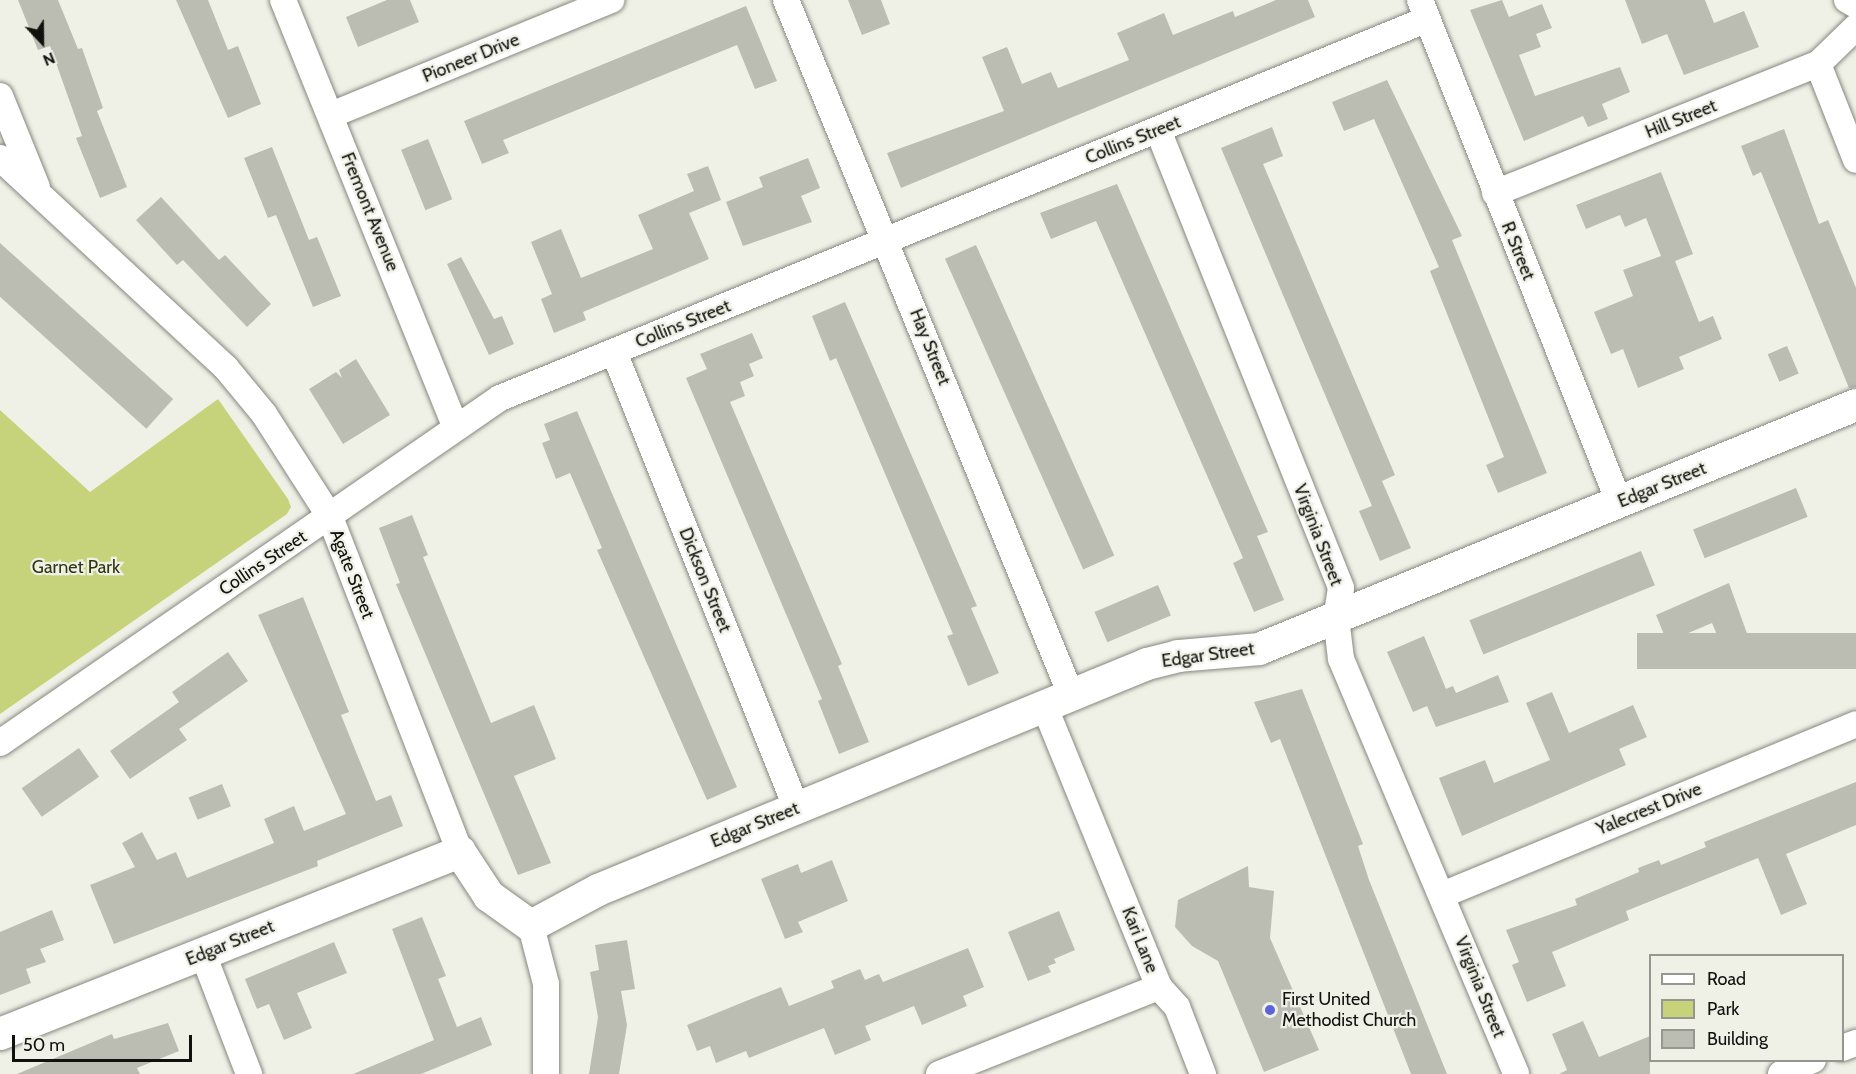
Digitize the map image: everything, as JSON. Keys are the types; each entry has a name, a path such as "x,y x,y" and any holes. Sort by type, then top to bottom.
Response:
{"street":[{"name":"Fremont Avenue","path":"284,0 455,425"},
{"name":"Hay Street","path":"786,0 886,240 1058,701"},
{"path":"1847,0 1856,5"},
{"name":"Pioneer Drive","path":"331,115 601,2"},
{"name":"Collins Street","path":"0,743 330,518 455,425 500,398 1158,130 1424,10"},
{"name":"R Street","path":"1424,10 1619,502"},
{"name":"Hill Street","path":"1495,193 1818,64 1856,27"},
{"path":"1818,64 1856,160"},
{"path":"0,96 40,194"},
{"name":"Virginia Street","path":"1158,130 1341,588 1336,618 1341,659 1516,1074"},
{"name":"Agate Street","path":"0,158 226,368 264,414 330,518 460,852 489,896 531,926"},
{"name":"Dickson Street","path":"614,352 796,809"},
{"name":"Edgar Street","path":"531,926 598,890 1147,664 1178,656 1250,651 1856,405"},
{"name":"Kari Lane","path":"939,1074 1160,987 1058,701"},
{"name":"Yalecrest Drive","path":"1442,895 1856,724"},
{"name":"Edgar Street","path":"0,1034 460,852"},
{"path":"531,926 546,984 546,1074"},
{"path":"203,954 249,1074"},
{"path":"1160,987 1177,1007 1203,1074"},
{"path":"1781,1074 1808,1062"}],"green space":[{"name":"Garnet Park","path":"218,399 288,499 291,507 287,514 0,714 0,410 90,492"}],"building":[{"path":"18,0 58,0 78,49 82,48 103,108 97,111 127,187 100,198 76,138 82,136 50,46 38,50"},
{"path":"176,0 208,0 228,50 238,46 261,104 228,118"},
{"path":"387,0 410,0 419,22 358,47 346,17"},
{"path":"848,0 881,0 890,24 862,35"},
{"path":"1276,0 1308,0 1315,17 901,188 887,153 1004,111 982,57 1007,47 1022,84 1051,72 1058,88 1129,60 1117,33 1164,13 1173,35 1233,11 1235,17"},
{"path":"1502,0 1509,17 1542,4 1552,28 1536,34 1541,47 1519,55 1535,96 1620,67 1630,92 1602,104 1608,119 1588,127 1583,116 1524,141 1470,10"},
{"path":"1625,0 1705,0 1714,23 1744,11 1759,47 1684,75 1667,34 1642,44"},
{"path":"746,6 777,81 755,89 737,45 503,140 509,153 482,164 464,121"},
{"path":"1387,80 1462,236 1452,240 1547,473 1498,493 1486,465 1504,457 1430,271 1439,267 1374,119 1344,131 1332,102"},
{"path":"1272,127 1283,156 1263,164 1395,475 1382,481 1411,548 1380,561 1359,511 1372,506 1221,148"},
{"path":"1784,129 1819,224 1828,220 1856,288 1856,387 1849,388 1761,172 1753,176 1741,146"},
{"path":"428,139 452,199 425,210 401,150"},
{"path":"272,147 309,240 317,237 341,296 313,307 276,215 268,218 244,158"},
{"path":"808,158 820,188 801,196 812,222 743,246 726,202 763,187 759,177"},
{"path":"708,166 721,200 689,213 709,259 583,312 586,320 554,333 541,299 552,294 531,242 561,229 581,278 653,249 638,215 694,191 687,174"},
{"path":"1661,172 1693,254 1675,261 1699,322 1713,316 1722,339 1679,357 1684,369 1638,388 1623,349 1611,354 1594,312 1633,296 1623,270 1661,256 1646,218 1625,227 1620,215 1586,229 1576,205"},
{"path":"1117,184 1268,532 1257,536 1284,600 1254,612 1233,563 1243,558 1096,221 1051,239 1040,213"},
{"path":"161,197 219,260 225,255 271,304 247,327 183,260 177,265 136,220"},
{"path":"0,243 173,399 146,429 0,297"},
{"path":"976,245 1114,556 1083,569 945,259"},
{"path":"461,257 494,319 502,316 514,344 489,355 447,264"},
{"path":"845,302 977,606 971,608 999,673 968,686 947,636 953,634 836,358 830,361 812,316"},
{"path":"752,333 763,358 749,364 754,376 740,382 745,396 730,402 842,664 838,666 869,742 839,754 818,701 822,699 686,378 707,369 700,354"},
{"path":"1787,346 1799,374 1779,382 1768,354"},
{"path":"356,359 390,415 343,444 309,389 336,372 342,378 339,370"},
{"path":"577,411 737,787 707,800 597,550 602,548 570,473 556,479 542,443 550,440 544,424"},
{"path":"1796,488 1808,517 1705,558 1693,530"},
{"path":"412,515 428,555 423,557 491,723 534,705 556,759 514,776 551,863 518,875 396,584 400,583 379,528"},
{"path":"1641,551 1655,585 1483,655 1469,620"},
{"path":"1729,583 1750,642 1724,652 1712,623 1667,642 1656,615"},
{"path":"1158,585 1171,615 1107,642 1094,612"},
{"path":"303,597 349,712 341,715 376,801 391,795 403,826 317,861 318,866 114,944 90,885 135,867 122,843 142,832 157,860 176,852 187,878 274,843 264,819 294,806 304,831 346,814 258,615"},
{"path":"1637,633 1856,633 1856,669 1637,669"},
{"path":"1424,636 1446,689 1453,686 1456,693 1498,675 1509,702 1436,727 1427,706 1413,712 1387,652"},
{"path":"228,652 248,681 179,729 187,740 130,779 110,751 179,702 172,692"},
{"path":"1302,689 1363,844 1358,846 1369,880 1447,1074 1411,1074 1280,739 1271,743 1254,702"},
{"path":"1552,692 1569,733 1633,705 1647,737 1619,749 1626,765 1462,836 1439,778 1485,760 1494,783 1550,760 1526,703"},
{"path":"79,748 99,777 42,817 22,788"},
{"path":"1856,782 1856,825 1786,854 1807,904 1781,915 1758,858 1626,911 1629,920 1552,952 1566,986 1527,1002 1512,965 1519,962 1506,930 1577,905 1575,899 1639,872 1638,868 1659,860 1661,865 1706,847 1704,842"},
{"path":"222,784 231,806 198,820 189,797"},
{"path":"832,860 848,901 798,922 803,932 785,939 761,879 798,864 801,873"},
{"name":"First United Methodist Church","path":"1248,866 1249,887 1274,891 1270,938 1319,1050 1264,1072 1218,961 1192,946 1175,927 1178,900"},
{"path":"52,910 64,940 40,949 46,962 26,969 31,983 0,995 0,932"},
{"path":"1059,911 1075,950 1054,959 1056,963 1048,966 1051,972 1028,981 1008,932"},
{"path":"422,917 446,976 438,979 457,1027 481,1017 492,1045 421,1074 353,1074 434,1040 392,929"},
{"path":"627,940 635,989 621,991 627,1025 619,1074 589,1074 598,1017 590,972 599,970 595,945"},
{"path":"334,942 347,973 297,993 312,1028 284,1040 269,1004 257,1009 245,979"},
{"path":"968,948 984,987 963,996 967,1006 922,1025 914,1006 865,1026 871,1040 835,1055 824,1028 749,1058 746,1051 716,1063 710,1046 697,1051 687,1025 781,987 789,1006 834,988 831,981 860,969 865,980 879,974 883,982"},
{"path":"1583,1021 1599,1057 1649,1036 1650,1074 1559,1074 1567,1070 1552,1034"},
{"path":"168,1023 179,1051 137,1068 140,1074 17,1074 112,1034 114,1039"}],"place":[{"name":"First United Methodist Church","path":"1270,1010"}]}
